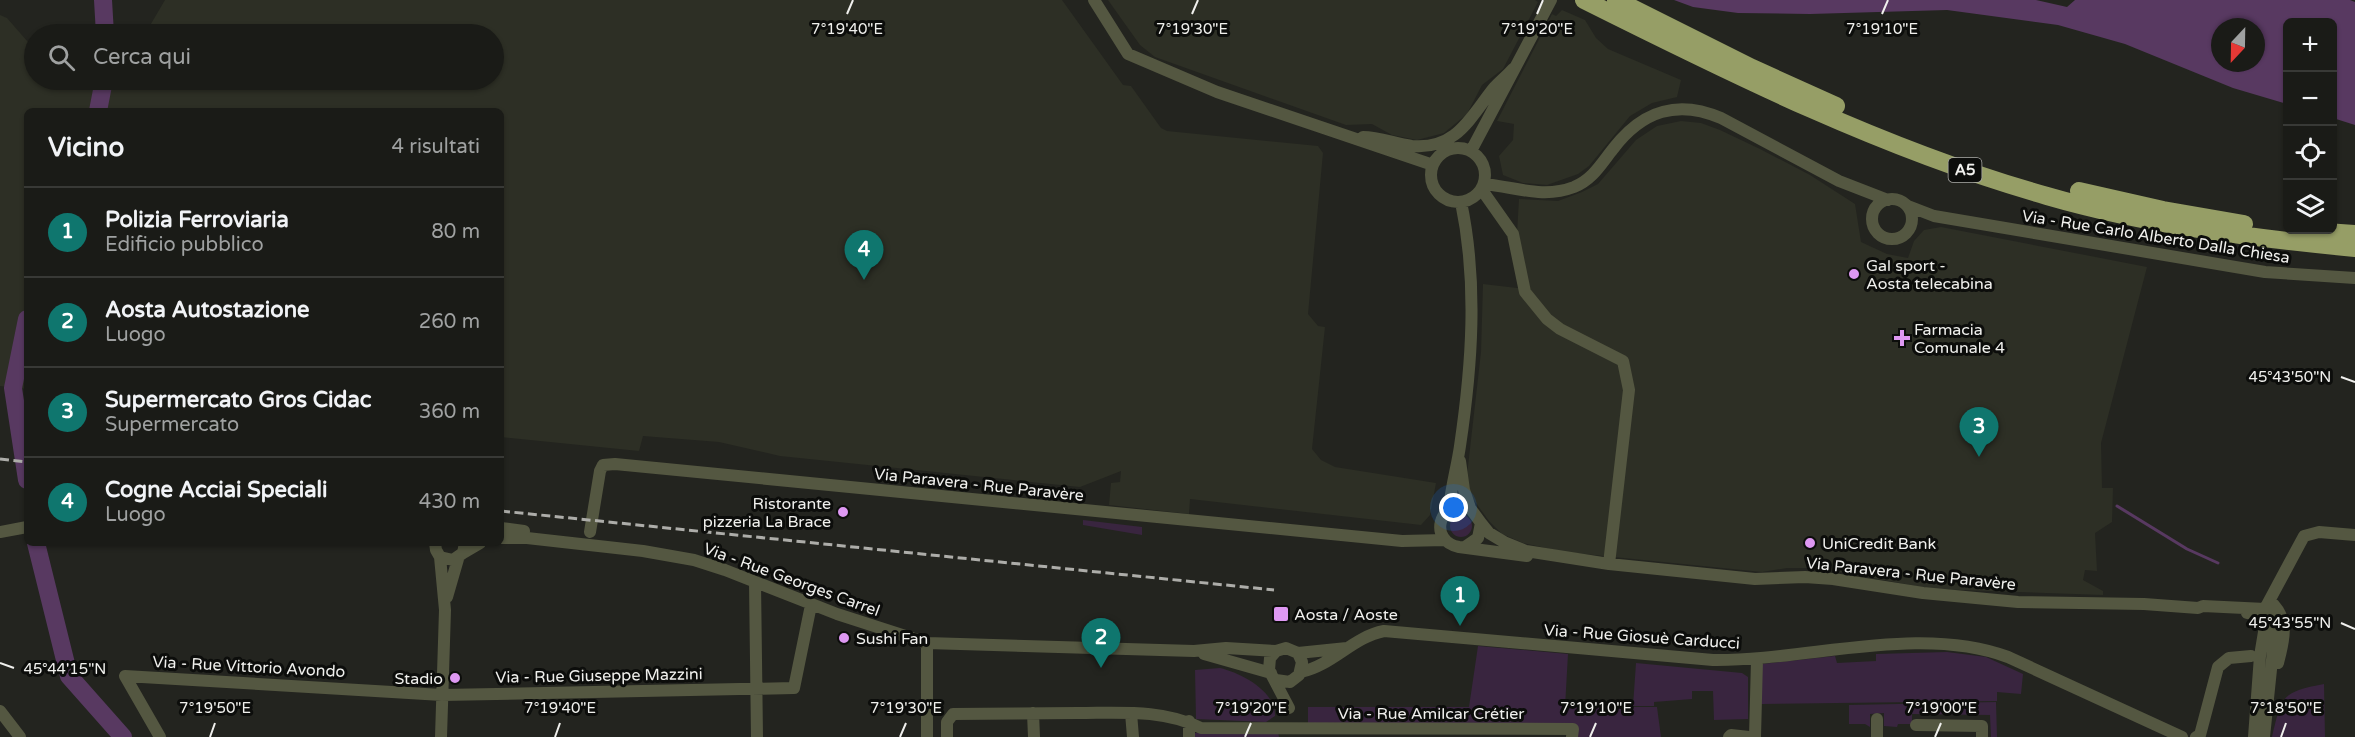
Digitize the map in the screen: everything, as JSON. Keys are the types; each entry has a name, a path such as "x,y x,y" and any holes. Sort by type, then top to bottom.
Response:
{"highway":[{"name":"A5","path":"1600,3 1637,10 1752,68 1893,131 1978,162 2046,184 2163,210 2283,228"},
{"name":"A5","path":"1600,3 1757,86 1898,146 1979,175 2049,197 2164,224 2259,238 2355,248"},
{"path":"2337,233 2355,234"}],"street":[{"path":"1094,0 1128,54 1217,92 1433,165"},
{"path":"1471,151 1551,0"},
{"path":"1353,137 1377,137 1412,146 1431,146 1447,140 1460,133 1493,88 1513,69"},
{"path":"1510,187 1449,201 1438,194 1431,177 1433,165 1446,151 1458,148 1471,151 1485,168 1510,187 1540,194 1577,186 1588,180 1626,133 1639,123 1670,110 1686,108 1704,111 1721,118 1839,181 1888,200 1899,200 1924,213 1953,219"},
{"path":"1420,539 1440,522 1449,509 1451,482 1460,448 1472,324 1471,270 1475,194 1485,168"},
{"path":"1839,181 1865,200 1872,215 1875,230 1884,237 1899,238 1910,228 1931,219 1953,219"},
{"path":"1475,194 1502,218 1513,234 1525,292 1547,319 1560,329 1623,361 1629,390 1609,564"},
{"path":"1872,215 1878,205 1888,200"},
{"path":"1908,206 1911,213 1910,228"},
{"name":"Via - Rue Carlo Alberto Dalla Chiesa","path":"1953,219 2265,272 2355,278"},
{"path":"1440,522 1445,540 1454,546 1465,547 1478,538 1481,523 1470,508 1464,490 1460,448"},
{"name":"Via Paravera - Rue Paravère","path":"587,535 603,465 1390,540 1445,540"},
{"path":"1449,509 1456,506 1470,508"},
{"name":"Via Paravera - Rue Paravère","path":"1481,523 1489,533 1504,542 1552,556 1609,564 1755,579 1806,577 1833,579 1923,593 2018,602 2133,603 2198,608 2203,606 2266,609"},
{"path":"0,532 24,528"},
{"path":"504,528 587,535 606,543 643,551"},
{"path":"2254,737 2266,609 2304,536 2319,532 2355,535"},
{"path":"504,537 516,534 575,540 587,535"},
{"name":"Via - Rue Georges Carrel","path":"504,538 527,537 643,551 694,560 811,605 927,643 1194,651"},
{"path":"435,547 446,560 462,551"},
{"path":"435,547 445,610 441,737"},
{"name":"Via Paravera - Rue Paravère","path":"1465,547 1530,557 1552,556"},
{"path":"445,610 462,551"},
{"path":"755,582 757,737"},
{"name":"Via - Rue Giuseppe Mazzini","path":"442,695 794,688 811,605"},
{"path":"2266,609 2281,614 2284,638 2267,704"},
{"path":"2264,737 2275,631 2274,621 2266,609"},
{"name":"Via - Rue Giosuè Carducci","path":"1298,676 1323,665 1372,633 1384,631 1713,660 1757,660 1848,649 1942,643 1982,647 2008,657 2182,737"},
{"path":"927,643 927,732"},
{"path":"1194,651 1226,648 1276,651 1286,648 1298,653 1348,648"},
{"path":"1194,651 1274,676 1285,682 1298,676"},
{"path":"1276,651 1269,663 1289,708"},
{"path":"1290,733 1289,708 1302,662 1298,653"},
{"path":"2196,737 2200,735 2218,667 2229,658 2251,656"},
{"path":"1755,737 1757,660"},
{"name":"Via - Rue Vittorio Avondo","path":"160,737 124,676 442,695"},
{"path":"0,711 20,737"},
{"path":"1033,713 1035,737"},
{"name":"Via - Rue Amilcar Crétier","path":"947,737 947,722 953,714 1033,713 1131,713 1172,716 1202,728 1290,733 1573,733"},
{"path":"1131,713 1133,737"},
{"path":"1877,720 1877,737"},
{"path":"1189,721 1189,737"},
{"path":"1916,725 1982,726 1982,737"},
{"path":"1729,737 1731,735 1749,737"}],"shaded area":[{"path":"165,0 1062,0 1123,85 1131,86 1161,128 1167,131 1318,146 1323,153 1308,314 1318,326 1325,327 1312,449 1321,460 1335,467 1436,483 1430,515 1421,525 1190,499 1189,514 1109,505 1111,483 1120,482 1121,471 1080,487 780,456 719,442 643,436 639,451 504,437 504,108 24,108 24,389 0,386 0,15 7,18 24,38 24,90 504,90 504,24 151,24"},
{"path":"1108,0 1535,0 1538,2 1503,69 1482,85 1467,114 1444,133 1417,140 1392,135 1372,124 1346,125 1155,57 1140,45"},
{"path":"1674,0 2036,0 2067,7 2075,0 2350,0 2355,2 2355,125 2337,119 2337,18 2283,18 2283,103 2233,88 2125,44 2058,25 1947,10 1810,14 1738,13 1693,7"},
{"path":"1562,10 1585,20 1596,38 1608,49 1681,80 1677,97 1652,103 1630,116 1589,166 1578,174 1547,185 1523,183 1503,175 1499,156 1513,140 1514,124 1497,121 1552,14 1556,16"},
{"path":"1681,121 1701,123 1760,149 1810,175 1855,204 1861,242 1887,254 1908,258 1914,241 1924,230 1941,227 2147,267 2101,443 2102,488 2113,488 2112,522 2095,533 2097,571 2085,570 2083,580 2103,591 2103,595 1932,589 1819,568 1787,568 1762,572 1564,552 1523,543 1502,534 1489,521 1470,495 1467,475 1481,352 1483,284 1517,288 1529,286 1517,234 1519,199 1558,201 1582,192 1598,184 1636,140 1657,126"},
{"path":"1461,515 1469,518 1472,526 1469,534 1461,537 1453,534 1450,526 1453,518"},
{"path":"1083,520 1142,527 1142,535 1083,525"},
{"path":"1478,646 1568,654 1565,707 1657,707 1661,737 1576,737 1576,726 1308,725 1308,707 1469,707"},
{"path":"1947,652 1986,657 2023,674 2021,694 1997,692 1997,701 1761,704 1762,664 1835,656 1837,663 1876,661 1876,654"},
{"path":"1636,663 1742,673 1748,677 1748,719 1714,720 1713,691 1692,691 1692,699 1654,702 1654,706 1633,706"},
{"path":"1220,668 1238,674 1256,684 1270,699 1275,716 1266,722 1196,719 1195,670"},
{"path":"2324,684 2325,737 2272,737 2278,712 2286,698 2300,690"},
{"path":"1996,702 1997,737 1991,737 1990,715 1912,714 1912,724 1898,724 1897,727 1884,726 1884,713 1870,714 1870,727 1865,724 1849,724 1849,705"},
{"path":"1278,732 1279,737 1193,737 1193,733"}],"waterway":[{"path":"103,0 104,24"},
{"path":"99,108 102,90"},
{"path":"24,334 13,388 24,460"},
{"path":"2117,506 2187,549 2218,563"},
{"path":"37,546 69,676 123,737"}],"railway":[{"path":"0,459 24,462"},
{"path":"504,511 1274,590"}],"place":[{"name":"Gal sport - Aosta telecabina","path":"1854,274"},
{"name":"Cogne Acciai Speciali","path":"864,280"},
{"name":"Farmacia Comunale 4","path":"1902,338"},
{"name":"Supermercato Gros Cidac","path":"1979,457"},
{"name":"Ristorante pizzeria La Brace","path":"843,512"},
{"name":"UniCredit Bank","path":"1810,543"},
{"name":"Aosta / Aoste","path":"1281,614"},
{"name":"Polizia Ferroviaria","path":"1460,626"},
{"name":"Sushi Fan","path":"844,638"},
{"name":"Aosta Autostazione","path":"1101,668"},
{"name":"Stadio","path":"455,678"}]}
